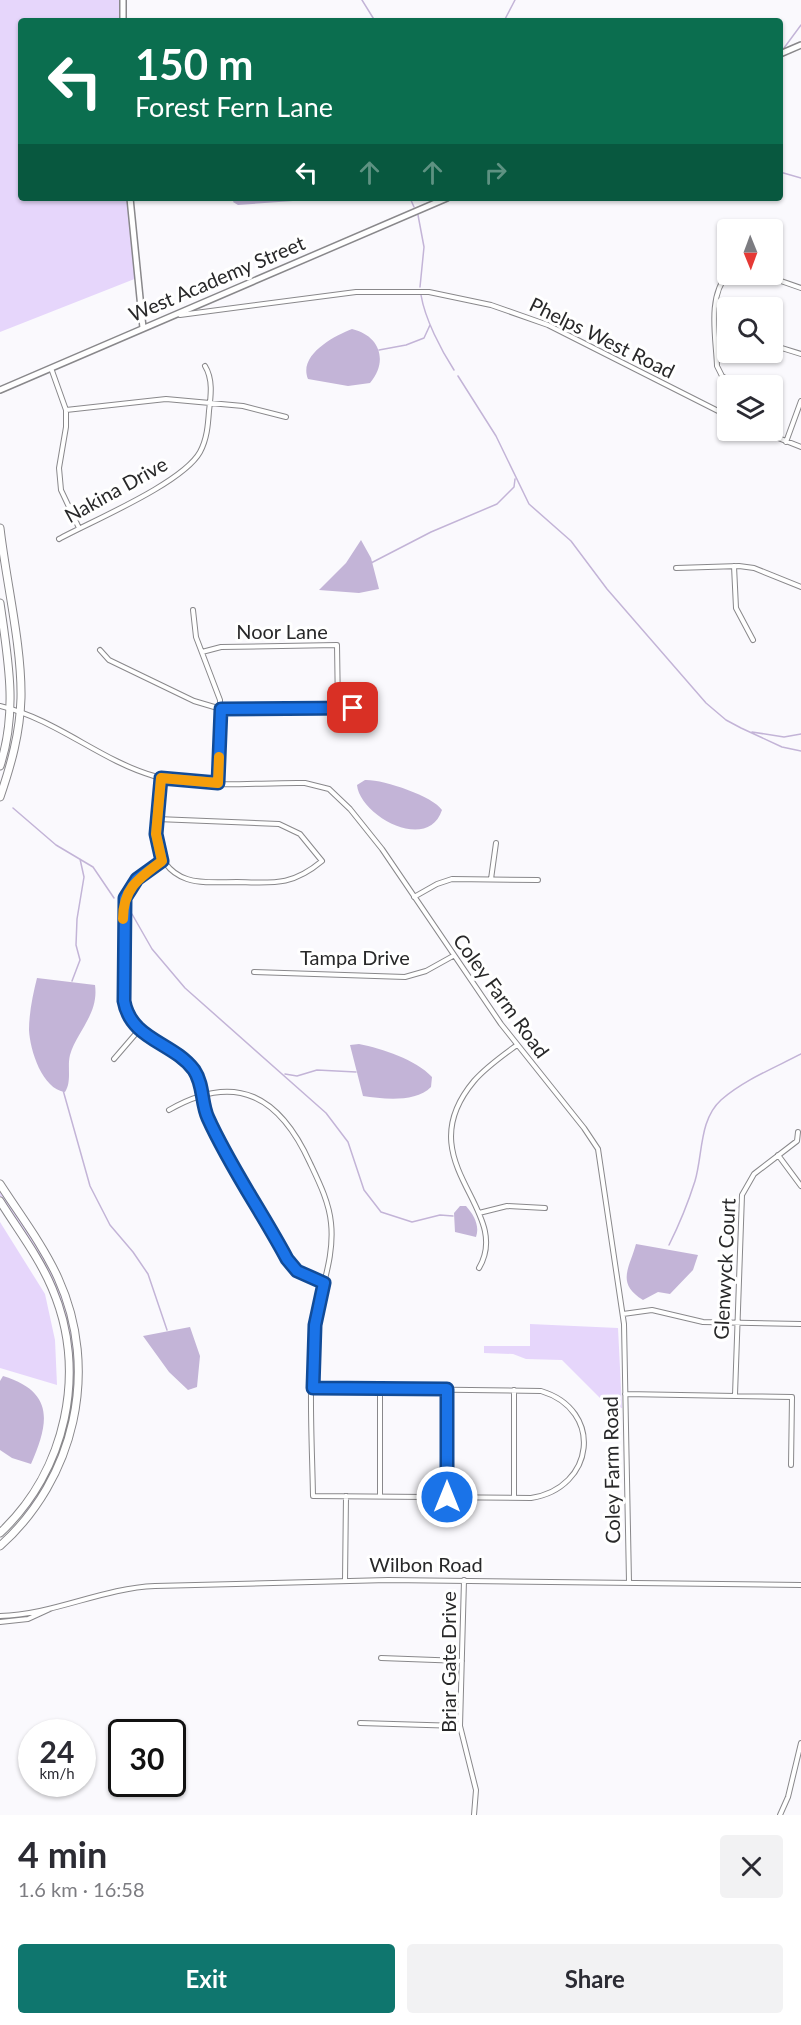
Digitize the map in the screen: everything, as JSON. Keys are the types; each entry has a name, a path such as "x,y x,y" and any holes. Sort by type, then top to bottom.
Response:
{"highway":[{"path":"0,528 20,669 20,712 13,756 0,797"},
{"path":"0,603 10,669 11,709 0,766"},
{"path":"0,1184 48,1259 62,1289 75,1332 79,1375 71,1430 58,1469 28,1517 0,1546"},
{"path":"0,1202 52,1288 65,1331 69,1375 64,1419 50,1462 30,1499 0,1533"}],"main road":[{"path":"123,0 123,18"},
{"path":"783,53 801,45"},
{"path":"129,201 143,328"},
{"name":"West Academy Street","path":"0,390 440,201"}],"street":[{"path":"783,282 801,288"},
{"path":"719,285 716,296 716,340 717,366 722,375"},
{"name":"Phelps West Road","path":"173,315 356,292 429,292 491,305 547,324 717,410"},
{"path":"783,348 801,354"},
{"name":"Nakina Drive","path":"58,539 186,468 200,452 210,403 210,375 205,366"},
{"path":"51,368 66,410 59,479 61,490 79,528"},
{"path":"66,410 166,399 243,406 286,417"},
{"path":"786,442 801,401"},
{"path":"783,441 801,447"},
{"path":"676,568 734,566 754,568 789,585 801,587"},
{"path":"734,566 736,608 753,640"},
{"path":"193,610 196,637 215,683 221,709 218,783"},
{"name":"Noor Lane","path":"201,652 221,647 337,645 338,709"},
{"path":"100,650 109,660 194,701 221,709 369,708"},
{"name":"Coley Farm Road","path":"0,706 63,730 131,768 161,778 218,783 305,783 329,789 340,798 367,830 517,1046 584,1128 598,1149 622,1314 629,1582"},
{"path":"157,819 279,824 300,834 322,861 300,877 276,883 193,880 177,874 162,861 157,842 157,819 161,778"},
{"path":"491,879 496,843"},
{"path":"162,861 132,884 123,903 124,1001 129,1016 139,1030 191,1066 199,1080 210,1122 287,1259 297,1271 324,1283"},
{"path":"414,897 447,880 538,880"},
{"name":"Tampa Drive","path":"254,972 405,977 426,971 453,956"},
{"path":"114,1059 139,1030"},
{"path":"479,1268 486,1250 479,1214 452,1155 451,1131 459,1108 474,1081 517,1046"},
{"path":"169,1110 203,1094 225,1092 254,1098 272,1107 293,1129 322,1189 330,1214 332,1249 315,1325 313,1388 313,1496 514,1498 541,1496 566,1484 581,1462 584,1442 579,1420 563,1401 541,1391 313,1388"},
{"name":"Glenwyck Court","path":"735,1395 742,1195 754,1174 797,1141 798,1132"},
{"path":"778,1155 801,1186"},
{"path":"479,1214 507,1206 545,1208"},
{"path":"622,1314 652,1310 704,1322 736,1323 801,1324 801,1319"},
{"path":"380,1389 380,1497"},
{"path":"447,1389 447,1497"},
{"path":"514,1390 514,1498"},
{"path":"625,1394 792,1397 791,1465"},
{"path":"345,1581 346,1496"},
{"name":"Wilbon Road","path":"0,1616 53,1607 135,1587 464,1580 801,1585"},
{"name":"Briar Gate Drive","path":"464,1580 460,1726 476,1790 474,1815"},
{"name":"Wilbon Road","path":"0,1622 28,1618 53,1607"},
{"path":"381,1658 462,1661"},
{"path":"360,1723 460,1726"},
{"path":"780,1815 789,1797 801,1743"}],"shaded area":[{"path":"0,0 119,0 121,18 18,18 18,201 132,201 137,278 0,332"},
{"path":"234,201 293,201 238,205"},
{"path":"352,329 370,337 379,351 379,367 370,383 348,386 308,379 306,370 313,354 336,336"},
{"path":"361,540 371,558 379,589 359,593 319,590 346,563"},
{"path":"365,780 383,782 406,789 429,799 442,810 434,823 423,829 410,829 395,825 382,818 361,797 357,785"},
{"path":"37,978 95,985 91,1014 70,1055 65,1092 50,1084 44,1076 32,1048 29,1024"},
{"path":"359,1044 388,1052 417,1065 432,1077 431,1087 408,1098 389,1099 363,1096 350,1045"},
{"path":"0,1190 47,1263 59,1289 74,1348 75,1377 72,1406 65,1435 42,1489 26,1515 24,1514 58,1450 67,1419 71,1389 71,1358 65,1326 55,1293 40,1258 0,1196"},
{"path":"460,1206 466,1206 474,1217 477,1225 476,1237 455,1232 454,1213"},
{"path":"0,1222 45,1294 55,1340 57,1385 0,1368"},
{"path":"636,1244 698,1255 693,1270 670,1294 658,1292 643,1300 635,1294 627,1281 628,1268"},
{"path":"530,1324 618,1328 622,1408 610,1408 562,1360 526,1359 513,1354 484,1353 484,1346 530,1346"},
{"path":"190,1327 200,1356 197,1387 188,1390 169,1372 143,1336"},
{"path":"3,1376 32,1391 43,1411 42,1435 31,1464 12,1458 0,1450 0,1381"}],"waterway":[{"path":"362,0 373,18"},
{"path":"506,18 515,0"},
{"path":"784,48 801,25"},
{"path":"783,173 801,178"},
{"path":"411,201 414,207"},
{"path":"418,215 424,247 420,287"},
{"path":"421,295 434,334 454,370"},
{"path":"379,350 406,345 424,338 430,325"},
{"path":"458,376 496,436 529,504 571,541 607,589 706,703 726,720 741,728 782,747 801,751"},
{"path":"371,563 431,532 497,504 514,487 515,479"},
{"path":"752,732 784,737 801,734"},
{"path":"13,808 56,845 93,867 114,898"},
{"path":"72,981 80,960 76,945 77,919 84,877 80,859"},
{"path":"132,914 152,949 185,988 326,1113 348,1142 364,1190 381,1212 412,1222 440,1215 453,1216"},
{"path":"669,1245 695,1181 705,1127 714,1108 739,1086 801,1054"},
{"path":"285,1074 297,1076 317,1070 356,1072"},
{"path":"63,1090 90,1186 110,1225 148,1274 167,1330"}],"slow traffic":[{"path":"123,919 125,898 132,884 162,861 156,834 161,778 218,783 219,757"}],"route":[{"path":"353,708 221,709 218,783 161,778 156,834 162,861 132,884 123,903 124,1001 129,1016 139,1030 187,1063 194,1071 201,1086 207,1116 287,1259 297,1271 324,1283 315,1325 313,1388 447,1389 447,1497"}]}
